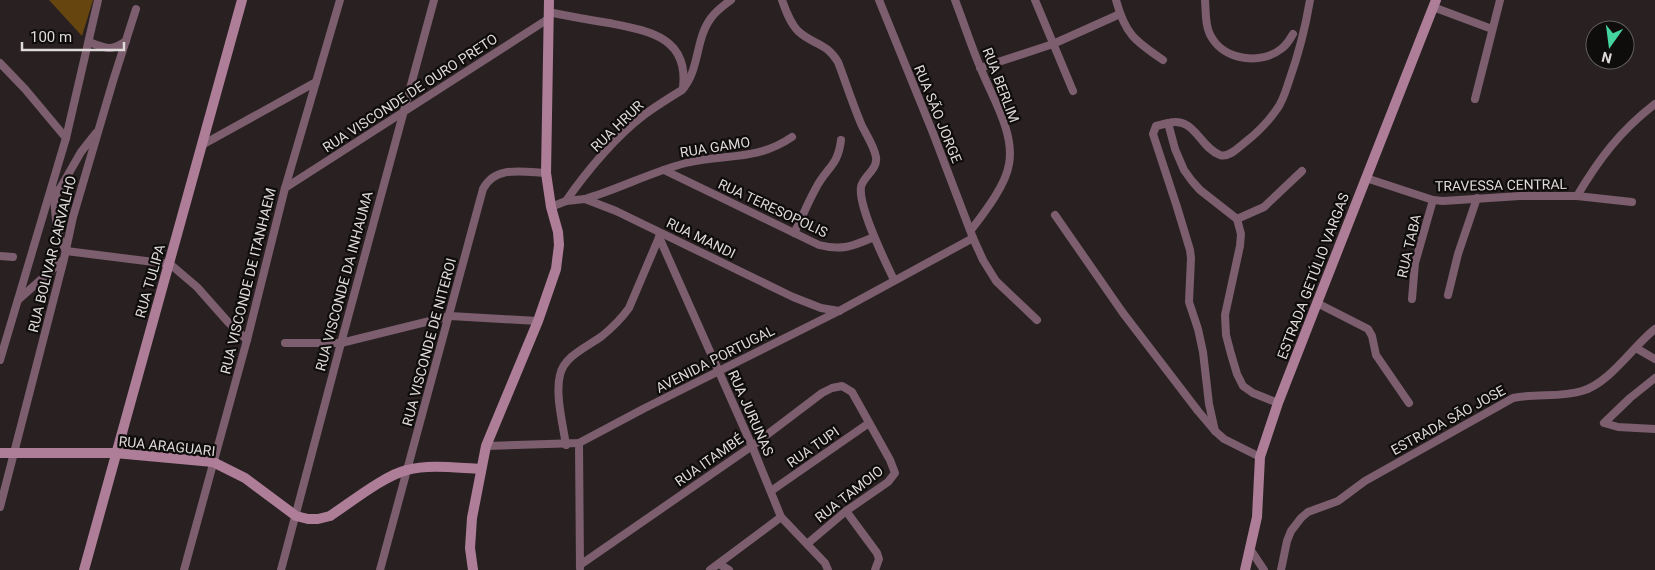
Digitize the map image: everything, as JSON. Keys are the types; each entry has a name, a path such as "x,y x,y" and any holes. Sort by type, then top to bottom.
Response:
{"main road":[{"name":"RUA TULIPA","path":"84,570 242,0"},
{"path":"472,570 470,548 472,518 486,446 538,321 556,269 559,245 558,232 551,207 546,174 549,0"},
{"name":"ESTRADA GETÚLIO VARGAS","path":"1245,570 1256,517 1260,457 1278,403 1435,4"},
{"name":"RUA ARAGUARI","path":"0,453 115,453 214,462 245,478 296,516 308,520 318,520 330,516 391,476 406,470 425,467 481,468"}],"street":[{"path":"0,360 66,138 98,0"},
{"name":"RUA VISCONDE DE ITANHAEM","path":"184,570 247,340 285,188 340,0"},
{"name":"RUA VISCONDE DA INHAUMA","path":"281,570 434,0"},
{"name":"RUA HRUR","path":"566,201 583,178 622,135 643,116 682,90 691,76 703,35 710,19 721,7 731,0"},
{"path":"782,0 792,24 798,31 825,46 834,54 859,118 876,154 875,167 865,178 861,187 863,205 874,237 894,280"},
{"name":"RUA SÃO JORGE","path":"879,0 983,260 996,281 1037,320"},
{"name":"RUA BERLIM","path":"955,0 980,68 1000,112 1010,145 1010,165 1001,186 972,234"},
{"path":"1035,0 1073,91"},
{"path":"1116,0 1128,33 1163,60"},
{"path":"1205,0 1207,25 1211,38 1222,49 1235,55 1257,58 1271,55 1286,45 1293,34"},
{"path":"1215,431 1209,404 1203,352 1189,302 1190,250 1153,134 1154,128 1168,122 1184,123 1193,129 1218,154 1222,155 1227,155 1244,144 1260,129 1278,107 1305,34 1310,0"},
{"path":"1474,99 1500,0"},
{"path":"1435,4 1492,29"},
{"name":"RUA BOLIVAR CARVALHO","path":"0,507 15,454 73,217 98,129 136,9"},
{"path":"980,68 1053,44 1120,14"},
{"path":"548,16 638,29 655,34 673,46 683,65 682,90"},
{"name":"RUA VISCONDE DE OURO PRETO","path":"285,188 402,114 548,16"},
{"path":"89,42 111,48 118,47 126,40"},
{"path":"0,63 25,89 66,138"},
{"path":"202,145 316,82"},
{"name":"TRAVESSA CENTRAL","path":"1366,178 1434,200 1520,196 1577,196 1592,171 1621,133 1655,104"},
{"path":"1168,122 1175,148 1184,170 1192,182 1237,219 1241,234 1240,246 1225,315 1226,335 1237,374 1243,386 1253,393 1278,403"},
{"path":"54,199 81,152 98,129"},
{"name":"RUA GAMO","path":"585,199 686,163 754,154 779,145 792,137"},
{"path":"794,233 816,188 836,161 839,155 841,140"},
{"name":"RUA TERESOPOLIS","path":"664,170 819,245 841,248 857,245 874,237"},
{"path":"1237,219 1264,207 1302,171"},
{"name":"RUA VISCONDE DE NITEROI","path":"380,570 483,189 487,181 495,174 505,172 546,174"},
{"path":"53,183 57,231 65,255"},
{"path":"1577,196 1632,202"},
{"path":"1448,295 1458,254 1477,198"},
{"name":"RUA MANDI","path":"551,207 566,201 585,199 616,211 660,235 793,297 821,308 839,311"},
{"name":"RUA TABA","path":"1412,299 1415,263 1434,200"},
{"path":"1056,215 1123,313 1198,411 1215,431 1235,446 1260,457"},
{"name":"AVENIDA PORTUGAL","path":"486,446 566,445 579,443 839,311 972,234"},
{"path":"566,445 558,388 562,368 577,353 600,337 629,308 660,235"},
{"name":"RUA JURUNAS","path":"660,235 781,517"},
{"path":"18,300 65,255 170,264 198,287 228,322 247,340"},
{"path":"0,256 13,257"},
{"path":"1316,303 1368,329 1372,336 1376,354 1409,403"},
{"path":"285,343 341,343 450,316 538,321"},
{"name":"ESTRADA SĀO JOSE","path":"1281,570 1289,536 1301,518 1308,512 1338,501 1365,481 1513,398 1564,394 1588,389 1604,378 1655,329"},
{"path":"1636,348 1655,359"},
{"path":"1655,378 1630,398 1604,423 1618,427 1655,429"},
{"name":"RUA ITAMBÉ","path":"580,567 752,446 822,392 842,386 852,392 869,423"},
{"name":"RUA TAMOIO","path":"807,544 846,511 888,482 895,473 890,460 869,423"},
{"name":"RUA TUPI","path":"770,491 869,423"},
{"path":"579,443 580,567"},
{"path":"846,511 877,553 879,559 875,570"},
{"path":"710,570 781,517 825,563 828,570"},
{"path":"1250,549 1264,570"},
{"path":"719,564 729,570"}],"shaded area":[{"path":"49,0 93,0 82,36"}]}
